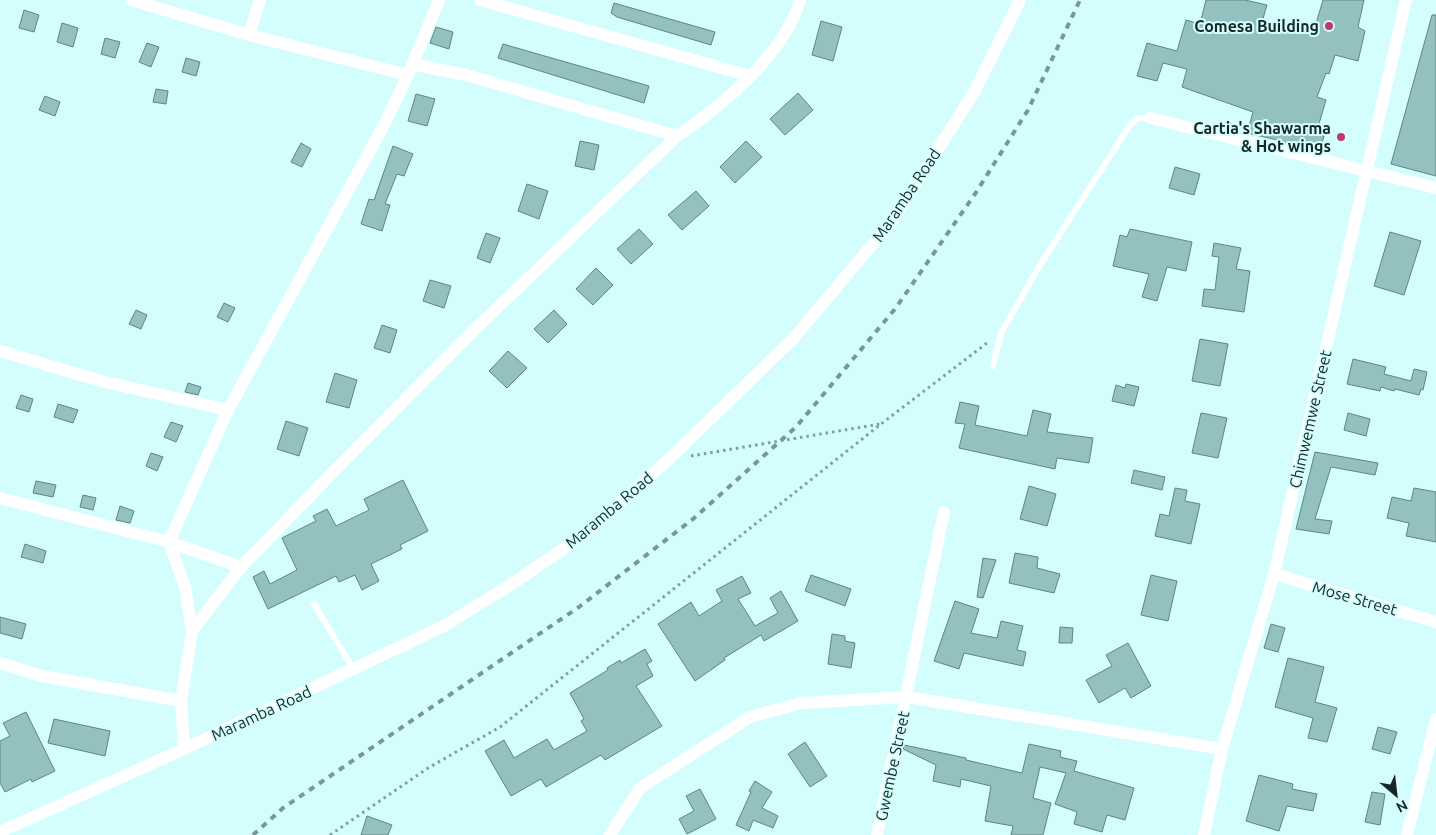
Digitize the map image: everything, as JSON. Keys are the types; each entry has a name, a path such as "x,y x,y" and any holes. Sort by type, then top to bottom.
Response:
{"street":[{"path":"130,0 249,35 410,69 466,75 677,136"},
{"path":"249,35 260,0"},
{"path":"184,749 181,701 192,631 185,587 169,542 228,410 379,134 410,69 439,0"},
{"path":"480,0 750,76"},
{"path":"192,631 241,567 475,329 677,136 710,115 750,76 775,49 800,0"},
{"name":"Maramba Road","path":"0,832 184,749 444,626 515,582 586,533 666,461 793,339 892,220 973,94 1020,0"},
{"name":"Chimwemwe Street","path":"1204,835 1222,749 1274,574 1368,172 1406,0"},
{"path":"1150,118 1436,188"},
{"path":"0,351 101,381 228,410"},
{"path":"0,498 169,542 241,567"},
{"name":"Gwembe Street","path":"877,835 944,512"},
{"name":"Mose Street","path":"1274,574 1436,622"},
{"path":"0,663 42,676 181,701"},
{"path":"610,835 640,788 750,717 802,703 907,697 1222,749"},
{"path":"1407,835 1436,719"}],"lane":[{"path":"993,366 1000,333 1040,264 1130,125 1138,118 1150,118"},
{"path":"314,604 354,670"}],"path":[{"path":"330,835 428,768 500,727 880,424 1000,333"},
{"path":"666,461 783,439 880,424"}],"building":[{"path":"1206,0 1245,0 1267,5 1262,22 1290,29 1291,24 1314,30 1323,0 1364,0 1358,27 1365,31 1358,61 1335,55 1329,74 1326,73 1317,97 1326,100 1316,134 1324,136 1320,150 1247,133 1253,112 1182,87 1187,69 1163,63 1157,81 1137,76 1147,43 1177,51 1186,20 1200,24"},
{"path":"614,3 715,32 711,45 617,17 611,13"},
{"path":"24,10 39,15 34,32 19,28"},
{"path":"1432,15 1436,15 1436,176 1391,164"},
{"path":"821,21 842,27 833,61 812,55"},
{"path":"62,23 78,28 73,47 57,42"},
{"path":"436,27 453,32 449,49 430,43"},
{"path":"105,38 120,42 115,58 101,54"},
{"path":"147,43 159,47 151,67 139,62"},
{"path":"503,44 649,86 644,103 498,58"},
{"path":"186,58 200,62 196,76 182,72"},
{"path":"156,89 168,91 166,104 153,102"},
{"path":"798,93 813,110 785,135 770,119"},
{"path":"416,94 435,99 427,126 408,121"},
{"path":"45,96 60,102 55,116 39,110"},
{"path":"580,141 599,145 594,170 575,166"},
{"path":"746,141 762,157 735,183 720,167"},
{"path":"301,143 311,149 302,167 291,162"},
{"path":"393,146 413,154 404,176 397,174 385,204 390,205 382,231 361,224 369,199 374,200"},
{"path":"1175,167 1200,174 1194,195 1169,188"},
{"path":"527,184 548,191 539,219 518,211"},
{"path":"696,191 709,206 682,230 668,215"},
{"path":"639,229 653,244 631,264 617,249"},
{"path":"1130,229 1192,242 1186,271 1167,267 1157,301 1142,297 1149,274 1113,266 1120,235 1127,237"},
{"path":"1390,232 1421,241 1404,295 1374,286"},
{"path":"486,233 500,238 490,263 477,258"},
{"path":"1214,243 1241,248 1236,269 1250,271 1244,312 1202,306 1204,289 1215,290 1219,257 1212,256"},
{"path":"596,268 613,285 593,305 576,289"},
{"path":"430,280 451,286 444,308 423,301"},
{"path":"224,303 235,308 228,322 217,317"},
{"path":"136,310 147,315 141,329 129,324"},
{"path":"554,310 567,324 548,343 534,329"},
{"path":"382,325 397,330 390,353 374,348"},
{"path":"1200,339 1228,344 1220,386 1192,381"},
{"path":"508,351 527,368 507,388 489,371"},
{"path":"1353,359 1386,367 1384,374 1411,381 1414,369 1427,372 1423,390 1421,389 1419,395 1395,389 1394,391 1381,387 1380,391 1347,384"},
{"path":"335,373 357,380 349,408 326,402"},
{"path":"188,383 201,387 198,395 185,392"},
{"path":"1126,384 1139,387 1134,406 1112,401 1116,385 1125,388"},
{"path":"21,395 33,399 29,412 16,408"},
{"path":"960,402 979,406 975,425 1027,436 1033,410 1051,414 1047,432 1093,438 1089,463 1057,458 1055,469 959,448 965,424 955,423"},
{"path":"58,404 78,410 73,423 54,417"},
{"path":"1201,413 1227,418 1218,458 1192,453"},
{"path":"1348,413 1370,419 1366,436 1344,430"},
{"path":"286,421 308,428 299,456 277,449"},
{"path":"171,422 183,426 176,442 164,437"},
{"path":"1315,452 1378,463 1375,475 1331,467 1315,519 1332,521 1329,534 1296,529"},
{"path":"151,453 163,457 157,471 146,466"},
{"path":"1134,470 1165,477 1162,490 1131,483"},
{"path":"403,480 428,531 400,545 402,549 371,564 379,581 362,590 355,575 339,582 336,576 268,609 253,577 264,571 270,584 297,570 282,538 316,521 313,516 327,509 336,526 369,510 364,499"},
{"path":"36,481 56,485 53,497 33,493"},
{"path":"1029,486 1056,494 1047,526 1020,519"},
{"path":"1175,488 1187,490 1185,501 1200,504 1191,544 1155,536 1160,514 1169,516"},
{"path":"1414,488 1436,492 1436,542 1406,536 1409,523 1387,518 1392,497 1411,501"},
{"path":"83,495 96,498 93,510 80,507"},
{"path":"120,506 134,511 130,523 116,520"},
{"path":"25,544 46,551 43,563 21,557"},
{"path":"1015,553 1038,557 1037,568 1060,574 1054,593 1009,583"},
{"path":"983,558 996,560 983,598 977,597"},
{"path":"811,575 851,589 845,606 805,591"},
{"path":"1151,575 1177,581 1168,621 1141,615"},
{"path":"742,576 751,593 738,599 755,626 778,613 770,598 781,591 798,621 764,641 761,635 724,658 725,660 695,681 658,624 691,602 699,616 722,601 716,590"},
{"path":"955,601 979,609 971,633 997,638 1001,621 1023,626 1017,650 1026,652 1023,666 964,653 959,669 934,661"},
{"path":"0,617 26,624 22,639 0,633"},
{"path":"1271,624 1285,628 1278,652 1264,648"},
{"path":"1060,627 1073,628 1072,643 1059,643"},
{"path":"832,634 845,636 845,641 855,643 851,668 828,664"},
{"path":"1128,643 1151,686 1131,698 1125,688 1099,703 1086,680 1112,666 1106,655"},
{"path":"645,649 652,661 647,664 653,676 636,686 662,726 605,760 601,755 546,787 541,779 511,796 485,751 504,740 514,758 547,739 554,750 587,731 581,721 584,719 570,693 608,670 607,668 620,660 621,663"},
{"path":"1288,658 1324,667 1315,702 1337,708 1327,742 1308,738 1313,718 1275,707"},
{"path":"26,712 55,771 32,782 31,779 5,792 0,783 0,741 10,736 3,723"},
{"path":"54,719 110,731 105,756 48,743"},
{"path":"1378,727 1397,732 1390,754 1372,749"},
{"path":"805,742 827,776 810,787 788,754"},
{"path":"1029,744 1061,751 1060,757 1077,761 1074,771 1134,788 1125,820 1107,815 1102,832 1074,824 1077,812 1055,804 1066,773 1040,767 1033,798 1051,803 1043,835 1011,835 1013,826 985,821 991,786 961,779 960,787 933,781 936,765 903,749 904,745 966,758 966,760 1022,773"},
{"path":"1259,775 1293,784 1292,789 1317,794 1313,811 1287,806 1279,831 1246,821"},
{"path":"755,781 772,792 762,808 778,816 773,828 753,820 749,831 736,825 751,792 749,791"},
{"path":"700,789 716,819 687,834 679,819 694,811 686,796"},
{"path":"1372,792 1385,794 1380,825 1365,822"},
{"path":"367,816 392,825 388,835 361,835"}],"railway":[{"path":"253,835 283,808 579,607 693,519 796,427 895,309 975,194 1028,110 1080,0"}],"place":[{"name":"Comesa Building","path":"1329,26"},
{"name":"Cartia's Shawarma & Hot wings","path":"1341,137"}]}
